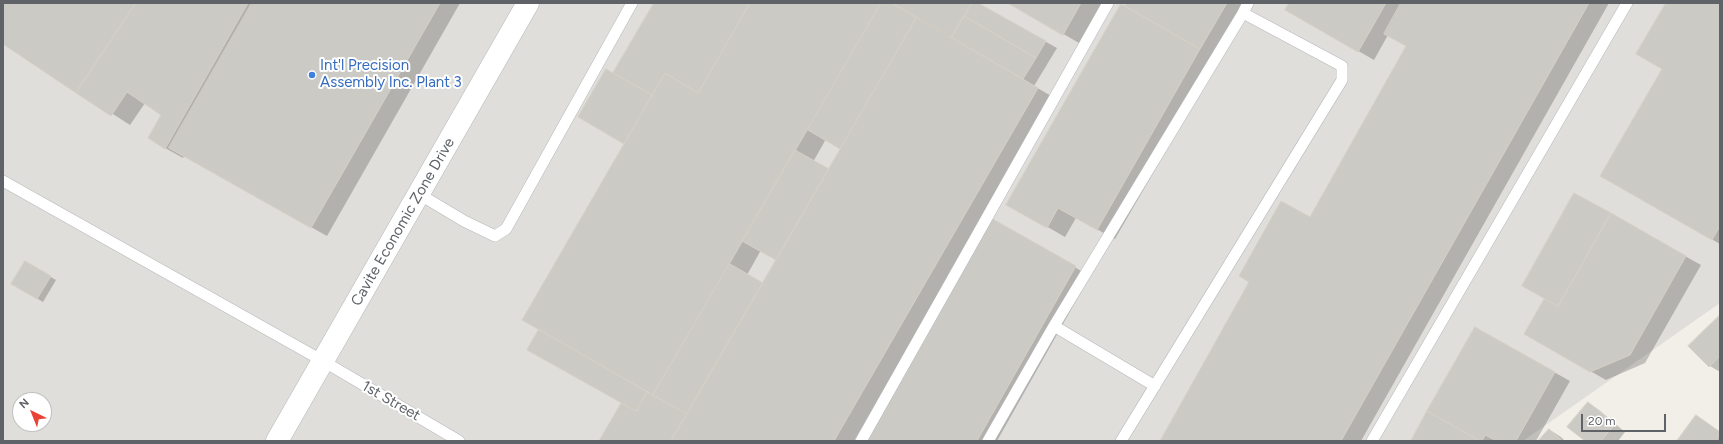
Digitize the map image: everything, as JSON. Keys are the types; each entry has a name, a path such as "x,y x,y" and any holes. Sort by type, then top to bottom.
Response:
{"street":[{"name":"Cavite Economic Zone Drive","path":"276,441 528,3"}],"lane":[{"path":"419,194 464,221 494,236 506,229 632,3"},
{"path":"861,441 1108,3"},
{"path":"988,441 1054,326 1248,3"},
{"path":"1372,441 1627,3"},
{"path":"1121,441 1342,80 1342,66 1242,13"},
{"name":"1st Street","path":"3,182 322,361 445,438 459,441"},
{"path":"1054,326 1155,386"}],"shaded area":[{"path":"3,3 1720,3 1720,303 1523,441 3,441"}],"building":[{"path":"3,3 136,3 76,93 3,44"},
{"path":"136,3 248,3 165,149 148,138 161,115 127,92 111,116 76,93"},
{"path":"252,3 440,3 311,228 169,148"},
{"path":"654,3 750,3 698,93 665,73 652,95 613,73"},
{"path":"750,3 881,3 653,395 522,320 665,73 698,93"},
{"path":"881,3 892,3 917,17 840,149 808,130"},
{"path":"892,3 972,3 951,38"},
{"path":"972,3 978,3 1046,41 1036,58 964,16"},
{"path":"1008,3 1081,3 1063,35"},
{"path":"1127,3 1227,3 1200,49 1125,6"},
{"path":"1289,3 1386,3 1358,52 1285,10"},
{"path":"1401,3 1589,3 1341,441 1160,441 1249,282 1239,276 1281,201 1310,217 1406,46 1384,34"},
{"path":"1666,3 1720,3 1720,226 1712,240 1600,176 1662,69 1636,54"},
{"path":"1121,4 1200,49 1097,230 1058,208 1047,228 1006,205"},
{"path":"964,16 1036,58 1023,79 951,38"},
{"path":"917,17 1038,88 834,441 671,441"},
{"path":"606,69 652,95 624,144 578,117"},
{"path":"795,150 829,169 776,260 742,241"},
{"path":"1574,193 1611,213 1558,306 1522,286"},
{"path":"1611,213 1686,256 1630,355 1590,372 1524,334 1544,299 1558,306"},
{"path":"991,218 1076,266 977,441 864,441"},
{"path":"25,261 51,276 37,299 11,284"},
{"path":"730,264 763,283 687,414 653,395"},
{"path":"1719,316 1720,356 1709,367 1688,346"},
{"path":"1475,327 1555,372 1516,441 1497,441 1485,435 1482,441 1480,441 1427,411"},
{"path":"539,329 647,392 636,411 527,350"},
{"path":"647,392 687,414 671,441 599,441 621,403 636,411"},
{"path":"1588,402 1615,424 1601,441 1585,441 1567,427"},
{"path":"1427,411 1480,441 1411,441"},
{"path":"1696,415 1720,432 1716,441 1677,441"},
{"path":"1549,429 1562,441 1538,441"}],"place":[{"name":"Int'l Precision Assembly Inc. Plant 3","path":"312,75"}]}
